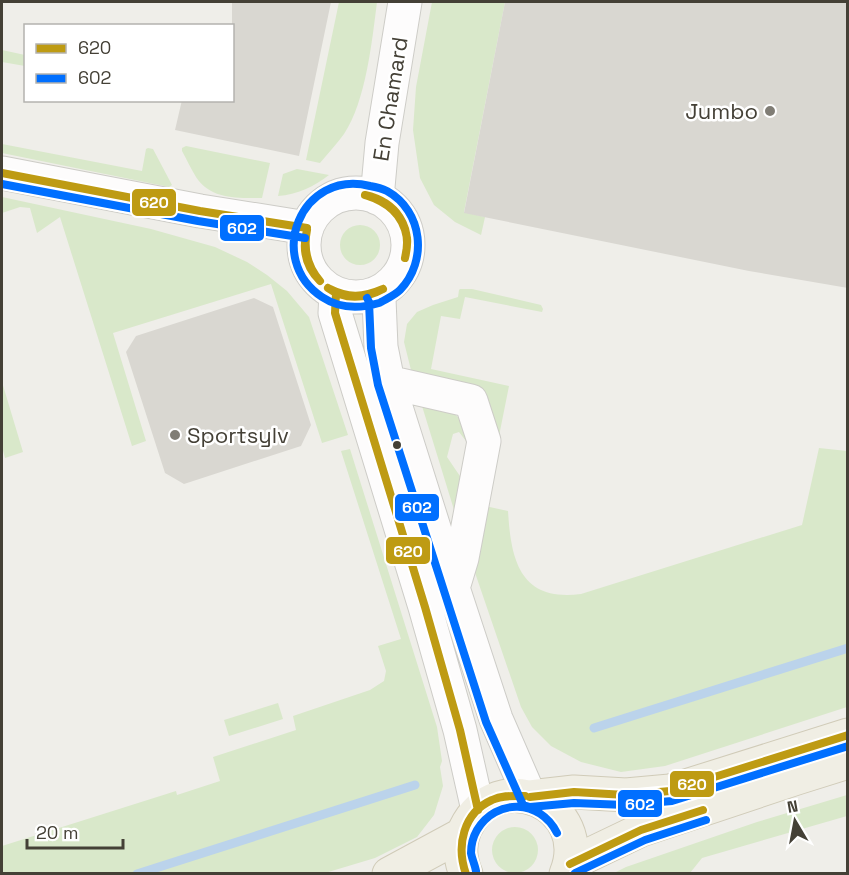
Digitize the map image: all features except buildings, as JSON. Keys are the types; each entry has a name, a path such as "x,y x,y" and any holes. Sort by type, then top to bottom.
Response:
{"main road":[{"path":"389,873 470,822 493,800 511,796 530,797 574,792 626,795 670,791 848,735"},
{"path":"568,869 641,830 848,762"},
{"path":"530,797 546,804 559,815 567,830 572,847 568,869"},
{"path":"466,873 462,866 460,850 470,822"}],"street":[{"name":"En Chamard","path":"377,198 382,143 405,2"},
{"path":"2,172 200,211 307,228"},
{"path":"360,194 377,198 390,206 401,219 407,236 407,252 402,269 391,284 376,293 357,297 336,293 320,283 309,267 304,248 307,228 318,210 334,198 360,194"},
{"path":"336,293 335,313 460,730 470,822"},
{"path":"376,293 379,299 381,347 388,382 496,719 530,797"},
{"path":"388,382 471,401 484,441 462,558 453,588"}],"green space":[{"path":"339,2 377,2 367,70 358,105 344,134 320,163 306,160"},
{"path":"432,2 505,2 464,212 485,217 481,235 455,222 434,205 420,178 413,130 416,87"},
{"path":"2,50 24,55 24,66 2,62"},
{"path":"2,144 142,171 146,149 153,149 172,185 169,187 2,153"},
{"path":"186,146 270,163 262,198 226,196 209,190 196,177 182,151 182,148"},
{"path":"297,169 329,175 305,189 278,196 283,174"},
{"path":"2,197 151,229 215,247 247,262 267,275 287,291 309,317 348,435 322,443 271,284 113,333 146,441 132,446 60,217 37,233 30,208 20,207 2,213"},
{"path":"360,225 374,231 380,245 374,259 360,265 346,259 340,245 346,231"},
{"path":"460,289 472,289 541,305 543,309 542,312 465,297 460,319 441,316 431,369 509,386 485,506 508,511 509,529 516,561 532,584 544,591 560,595 581,594 802,525 819,448 847,451 847,707 665,766 621,772 581,762 551,746 532,727 521,707 471,561 493,442 413,378 404,342 407,324 417,312 458,297"},
{"path":"2,382 23,452 5,458 2,447"},
{"path":"422,406 452,412 471,428 473,450 459,432 453,434 447,457 466,485 459,526"},
{"path":"350,449 437,727 443,786 434,815 417,837 375,858 325,873 2,873 2,846 176,791 177,795 220,781 213,757 296,730 293,716 370,690 384,681 386,671 378,646 401,639 341,451"},
{"path":"278,703 283,719 229,736 224,720"},
{"path":"847,795 847,816 702,858 690,873 614,873 757,822"},
{"path":"515,827 531,834 538,850 531,866 515,873 499,866 492,850 499,834"}],"waterway":[{"path":"594,728 848,648"},
{"path":"137,874 415,785"}],"transit line":[{"name":"620","path":"2,173 200,211 307,228"},
{"name":"602","path":"2,184 198,221 305,238"},
{"name":"602","path":"379,303 357,307 336,304 322,297 305,281 296,261 294,241 299,221 309,204 325,191 346,184 376,187 387,191 408,211 418,237 415,265 400,290 381,302"},
{"name":"620","path":"365,195 385,203 400,217 406,236 405,258"},
{"name":"620","path":"365,195 387,205 402,222 407,238 405,258"},
{"name":"620","path":"307,230 307,257 320,281"},
{"name":"620","path":"307,230 306,257 311,270 320,281"},
{"name":"620","path":"328,288 355,296 383,289"},
{"name":"620","path":"328,288 341,295 355,297 369,295 383,289"},
{"name":"620","path":"336,293 335,313 425,607 460,730 478,810"},
{"name":"602","path":"367,298 371,348 378,385 486,722 523,805 530,807 574,803 626,805 672,801 848,746"},
{"name":"620","path":"530,797 574,792 626,795 670,791 848,735"},
{"name":"620","path":"466,874 462,842 464,831 474,813 496,798 525,796"},
{"name":"602","path":"476,871 471,853 473,838 485,820 495,812 506,808 529,809 540,814 557,833"},
{"name":"620","path":"570,864 641,830 703,810"},
{"name":"602","path":"575,873 645,840 706,820"}],"place":[{"name":"Jumbo","path":"770,111"},
{"name":"Sportsylv","path":"175,435"}]}
